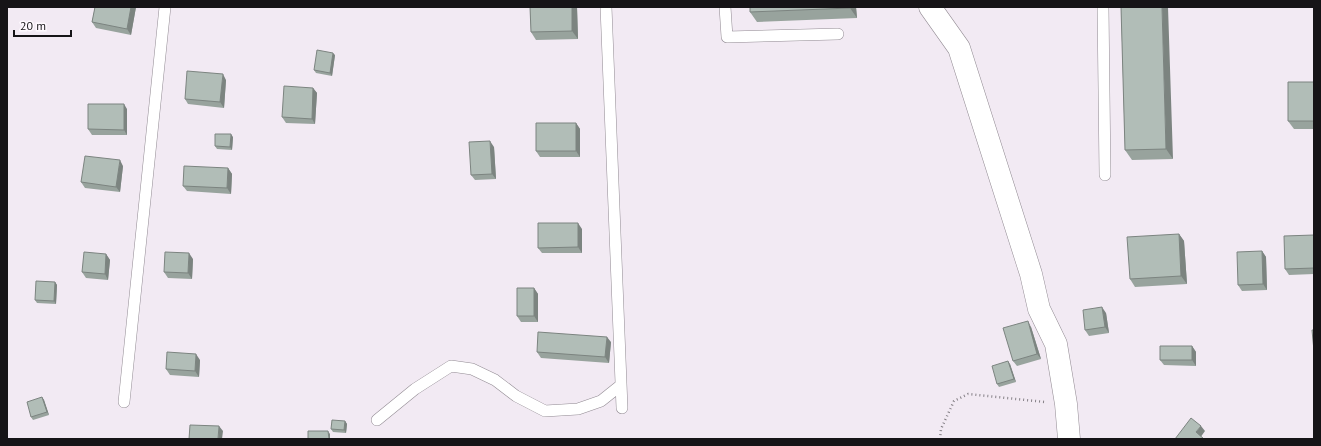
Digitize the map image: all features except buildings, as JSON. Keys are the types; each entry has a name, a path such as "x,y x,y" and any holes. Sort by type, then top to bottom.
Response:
{"street":[{"path":"930,7 959,48 1029,267 1039,309 1056,344 1066,404 1069,439"}],"lane":[{"path":"124,402 165,7"},
{"path":"606,7 622,408"},
{"path":"725,7 727,37 838,34"},
{"path":"1103,7 1105,175"},
{"path":"377,420 415,390 451,366 472,369 495,380 516,396 545,412 578,409 601,402 621,385"}],"path":[{"path":"940,439 941,429 954,401 968,394 1066,404"}]}
